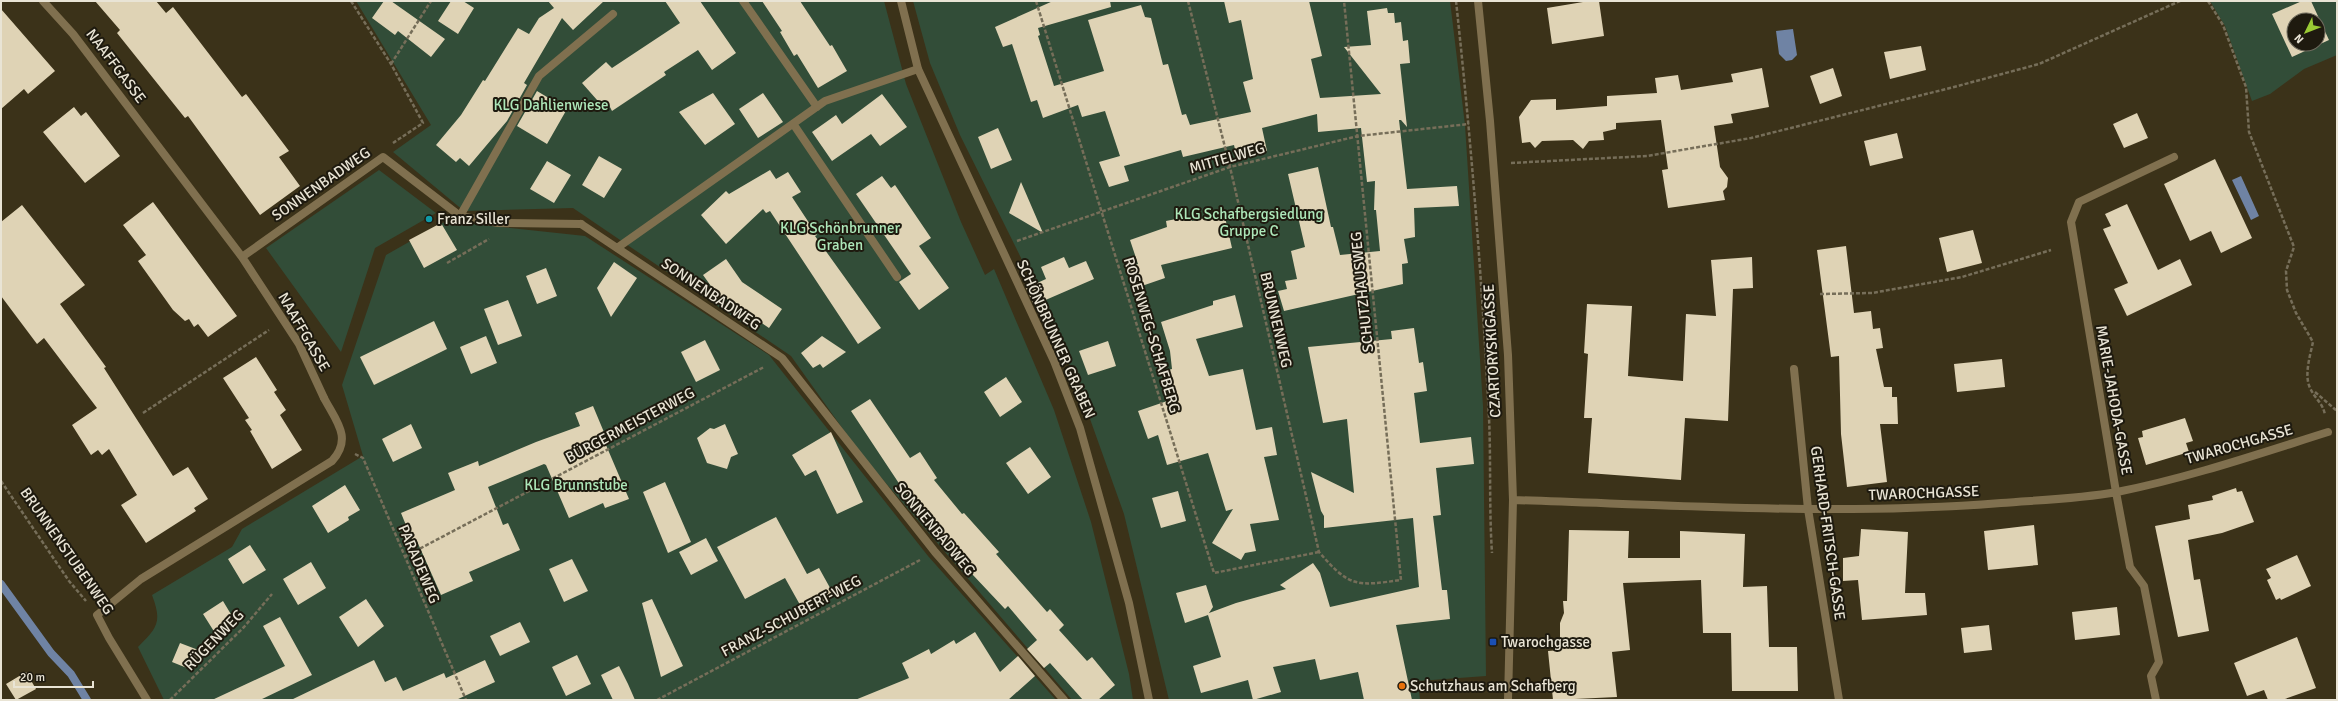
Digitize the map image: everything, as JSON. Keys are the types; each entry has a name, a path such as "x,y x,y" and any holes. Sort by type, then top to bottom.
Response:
{"street":[{"name":"NAAFFGASSE","path":"44,1 73,34 242,257 299,344 344,438 342,448"},
{"path":"743,1 817,107"},
{"name":"SCHÖNBRUNNER GRABEN","path":"901,1 918,69 999,246 1054,361 1080,428 1129,603 1148,700"},
{"name":"CZARTORYSKIGASSE","path":"1478,1 1508,355 1513,500 1508,700"},
{"path":"460,216 539,76 613,14"},
{"path":"617,248 794,125 825,101 918,69"},
{"path":"794,125 897,276"},
{"name":"SONNENBADWEG","path":"242,257 383,157 460,216 498,223 580,224 782,358 935,552 1064,700"},
{"name":"MARIE-JAHODA-GASSE","path":"2156,700 2151,676 2159,662 2144,586 2130,567 2071,222 2079,202 2174,158"},
{"name":"GERHARD-FRITSCH-GASSE","path":"1794,369 1808,509 1839,700"},
{"name":"TWAROCHGASSE","path":"1513,500 1808,509 1932,509 2116,492 2208,469 2328,432"},
{"path":"98,615 140,580 324,467 332,461 342,448"},
{"name":"BRUNNENSTUBENWEG","path":"98,615 109,638 147,700"}],"path":[{"path":"350,1 391,64 423,123 382,150 383,157"},
{"path":"391,64 431,1"},
{"name":"ROSENWEG-SCHAFBERG","path":"1036,1 1214,573 1319,552"},
{"name":"BRUNNENWEG","path":"1188,1 1230,167 1319,552"},
{"name":"SCHUTZHAUSWEG","path":"1319,552 1345,578 1364,585 1401,580 1344,1"},
{"path":"1456,1 1469,124 1489,418 1492,556"},
{"path":"1493,164 1647,156 1751,138 2039,64 2180,1"},
{"path":"2208,1 2223,25 2246,87 2249,132 2294,247 2286,271 2287,290 2296,313 2313,342 2308,367 2310,388 2324,407 2328,432"},
{"name":"MITTELWEG","path":"999,246 1230,167 1358,136 1469,124"},
{"path":"448,263 495,236 498,223"},
{"path":"1820,294 1872,293 1962,277 2051,250"},
{"path":"143,413 181,390 283,321"},
{"name":"BÜRGERMEISTERWEG","path":"404,557 782,358"},
{"path":"2310,388 2337,411"},
{"name":"PARADEWEG","path":"342,448 363,458 466,700"},
{"name":"BRUNNENSTUBENWEG","path":"1,481 69,581 98,615"},
{"name":"FRANZ-SCHUBERT-WEG","path":"656,700 935,552"},
{"name":"RÜGENWEG","path":"170,700 244,626 272,594"}],"green space":[{"path":"356,1 884,1 906,84 961,222 985,275 994,269 1054,410 1091,522 1129,674 1133,700 1072,700 860,453 791,356 573,208 464,211 393,152 431,125"},
{"name":"KLG Schafbergsiedlung Gruppe C","path":"913,1 1450,1 1465,125 1483,406 1486,676 1418,681 1420,700 1169,700 1124,514 1075,377 1027,270 960,135 930,63"},
{"path":"2210,1 2337,1 2337,55 2304,69 2270,94 2252,101 2225,26"},
{"path":"379,170 436,213 375,248 341,352 266,248"},
{"name":"KLG Brunnstube","path":"446,221 585,236 769,355 928,556 1056,700 164,700 138,647 154,629 156,624 157,612 152,595 232,547 242,529 363,456 342,385 386,255"}],"water":[{"path":"1793,29 1797,55 1792,60 1786,61 1779,54 1776,31"},
{"path":"2241,176 2259,216 2251,220 2232,180"}],"building":[{"path":"95,1 156,1 166,13 173,7 242,97 246,94 289,151 279,157 300,186 260,215 188,116 185,118 117,33 120,30"},
{"path":"384,1 391,1 445,39 431,57 398,31 395,35 372,18"},
{"path":"451,1 463,1 474,8 458,34 438,21"},
{"path":"548,1 604,1 573,30 562,18 524,83 527,85 507,121 469,166 460,158 456,162 436,145 461,115 483,80 485,81 518,28 529,34 539,18 554,8"},
{"path":"665,1 700,1 736,53 712,70 698,50 664,72 666,75 612,111 609,105 605,109 582,83 606,62 612,68 680,23"},
{"path":"762,1 800,1 830,46 832,45 847,71 818,88 797,54 794,56 780,32 782,31"},
{"path":"1053,1 1110,1 1111,7 1038,28 1040,35 1038,36 1054,86 1104,71 1088,20 1141,5 1145,17 1151,18 1163,65 1168,64 1182,115 1186,114 1190,125 1251,112 1243,82 1253,79 1241,20 1229,23 1224,1 1309,1 1322,56 1311,59 1320,98 1381,94 1344,47 1371,45 1367,11 1387,8 1388,13 1394,13 1395,23 1401,22 1403,41 1408,40 1410,63 1400,64 1407,127 1401,120 1399,120 1407,189 1457,186 1459,206 1414,208 1415,237 1404,239 1408,263 1402,264 1403,284 1284,311 1278,291 1287,289 1285,281 1297,279 1291,251 1305,247 1288,174 1318,167 1331,227 1333,227 1340,255 1380,251 1376,210 1374,210 1375,181 1367,182 1361,128 1318,132 1317,114 1262,128 1267,151 1245,156 1244,152 1236,154 1234,145 1183,157 1181,150 1124,166 1129,181 1109,187 1099,162 1120,156 1105,111 1082,117 1078,105 1043,118 1037,100 1031,102 1012,44 1003,47 995,27"},
{"path":"1589,1 1599,1 1604,36 1552,44 1547,8"},
{"path":"2302,1 2311,1 2316,12 2286,12 2286,44 2272,14"},
{"path":"1,9 55,71 28,94 24,89 1,109"},
{"path":"2326,34 2329,40 2326,41"},
{"path":"1921,46 1926,70 1890,79 1884,52"},
{"path":"2290,52 2303,52 2292,57"},
{"path":"1762,68 1769,107 1731,114 1733,123 1714,126 1720,167 1728,178 1727,187 1723,191 1725,200 1668,208 1662,170 1668,169 1661,120 1616,123 1616,129 1603,132 1604,140 1589,141 1583,149 1573,140 1542,141 1535,148 1530,142 1522,143 1519,117 1531,100 1556,99 1556,110 1607,106 1607,96 1657,93 1655,78 1678,75 1681,90 1733,82 1731,74"},
{"path":"1833,68 1842,96 1820,104 1810,76"},
{"path":"537,91 567,109 547,144 517,126"},
{"path":"713,93 735,124 705,145 679,112"},
{"path":"763,93 783,122 758,138 739,109"},
{"path":"882,94 907,127 880,146 871,134 832,161 812,132 836,115 842,124"},
{"path":"74,107 81,116 86,112 120,156 85,183 43,132"},
{"path":"2137,113 2148,138 2124,148 2113,124"},
{"path":"998,128 1012,160 991,169 978,137"},
{"path":"1897,133 1903,158 1870,166 1864,141"},
{"path":"599,156 622,169 604,198 582,185"},
{"path":"2215,159 2252,238 2221,253 2211,231 2190,241 2164,184"},
{"path":"547,161 571,175 554,203 530,189"},
{"path":"770,170 776,179 788,172 801,192 792,197 817,235 815,236 881,328 858,344 770,211 766,213 763,209 726,244 701,215 726,191 729,194"},
{"path":"882,176 891,188 895,185 931,238 919,246 949,288 919,310 899,282 911,274 856,194"},
{"path":"1021,182 1043,233 1009,213"},
{"path":"153,202 237,316 208,337 198,324 194,327 189,319 185,321 173,310 138,261 146,255 123,225"},
{"path":"2127,204 2158,270 2180,259 2192,285 2127,316 2114,289 2128,283 2103,229 2111,226 2105,214"},
{"path":"22,205 85,285 60,304 106,367 104,368 173,476 188,467 208,499 194,508 196,511 146,543 121,505 137,495 109,449 102,455 98,450 91,455 72,425 97,408 44,338 37,344 1,296 1,222"},
{"path":"1224,213 1232,248 1161,265 1165,278 1136,288 1129,267 1138,264 1130,240 1167,227 1166,221 1191,216 1192,221"},
{"path":"441,223 457,250 424,268 409,240"},
{"path":"1973,230 1982,263 1947,272 1939,238"},
{"path":"1846,246 1854,313 1871,311 1873,329 1880,328 1883,348 1876,349 1884,387 1892,387 1892,397 1897,397 1898,424 1880,424 1887,482 1847,487 1841,434 1839,356 1831,357 1817,250"},
{"path":"1064,257 1069,268 1086,261 1094,279 1034,305 1026,288 1046,279 1041,267"},
{"path":"1752,257 1753,288 1733,289 1728,421 1685,418 1681,480 1588,473 1592,418 1584,418 1588,354 1584,353 1587,304 1632,306 1628,376 1683,381 1686,314 1716,316 1711,260"},
{"path":"726,259 742,282 782,309 769,328 724,297 721,300 703,275"},
{"path":"614,262 637,278 611,317 597,288"},
{"path":"546,268 557,296 537,304 526,276"},
{"path":"1235,295 1243,327 1196,339 1209,376 1243,369 1256,430 1272,427 1277,455 1264,457 1279,520 1250,524 1256,551 1245,553 1241,560 1212,543 1233,509 1226,511 1208,453 1167,465 1158,435 1148,439 1138,411 1173,399 1164,371 1172,369 1170,351 1161,322 1213,305 1213,301"},
{"path":"508,300 522,336 498,345 484,309"},
{"path":"434,321 447,349 374,385 360,357"},
{"path":"1414,328 1419,363 1423,362 1427,391 1414,393 1420,443 1471,437 1474,464 1436,468 1441,515 1433,516 1442,590 1447,590 1450,619 1396,625 1412,700 1364,700 1358,672 1320,680 1315,659 1273,667 1281,692 1253,700 1248,680 1201,693 1193,666 1221,657 1208,615 1185,623 1176,593 1206,585 1213,607 1209,613 1236,603 1286,589 1280,585 1313,563 1320,573 1330,607 1419,587 1413,518 1324,528 1324,516 1321,511 1311,472 1354,493 1347,419 1323,423 1308,347 1392,339 1391,331"},
{"path":"486,336 497,363 471,374 460,347"},
{"path":"822,336 846,352 823,368 820,364 813,368 801,353"},
{"path":"705,340 720,370 696,382 681,352"},
{"path":"1108,341 1116,366 1088,375 1079,351"},
{"path":"256,357 277,390 274,392 286,410 280,415 302,450 272,469 250,431 252,430 245,420 249,418 223,378"},
{"path":"2002,359 2005,387 1957,392 1954,364"},
{"path":"1006,377 1022,402 1000,417 984,392"},
{"path":"870,399 910,458 920,452 937,478 934,480 962,514 964,513 999,552 996,554 1047,612 1050,609 1064,625 1059,630 1087,661 1092,657 1115,685 1098,700 1083,700 1050,663 1044,668 1027,649 1037,640 1008,606 1005,609 956,557 948,546 950,545 922,515 910,495 908,497 851,411"},
{"path":"593,406 606,437 603,438 629,499 605,508 603,503 569,518 546,465 544,464 488,487 503,525 508,523 520,550 469,572 473,581 441,595 416,539 412,540 401,513 455,490 448,473 478,461 479,466 536,442 580,426 575,413"},
{"path":"2185,418 2193,441 2186,443 2189,452 2146,465 2138,438 2143,437 2142,431"},
{"path":"411,424 422,448 393,462 382,439"},
{"path":"725,424 738,454 731,457 727,469 707,463 697,438 710,428 714,429"},
{"path":"831,432 863,502 837,514 816,470 805,476 792,455"},
{"path":"1030,447 1051,477 1028,494 1006,463"},
{"path":"665,482 691,542 668,553 643,492"},
{"path":"345,485 360,510 348,517 349,520 328,533 312,506"},
{"path":"2236,488 2237,492 2242,491 2254,522 2222,533 2188,540 2194,580 2200,579 2209,631 2178,637 2155,526 2190,519 2188,505 2213,500 2212,496"},
{"path":"1178,491 1186,521 1161,528 1152,498"},
{"path":"776,517 807,574 819,568 834,595 804,612 785,578 745,599 717,547"},
{"path":"2034,525 2038,565 1988,570 1984,531"},
{"path":"1861,529 1908,532 1905,593 1925,593 1927,615 1862,620 1858,580 1843,581 1843,558 1859,556"},
{"path":"1569,530 1629,531 1628,558 1680,558 1680,531 1745,534 1743,587 1767,586 1769,647 1797,647 1798,691 1732,691 1731,633 1703,633 1701,580 1623,583 1630,650 1612,652 1617,697 1553,700 1548,651 1560,650 1560,623 1564,613 1563,601 1567,601"},
{"path":"706,538 718,561 691,575 679,552"},
{"path":"250,545 266,570 243,584 228,559"},
{"path":"2297,555 2311,586 2281,600 2280,598 2276,600 2267,580 2271,578 2266,569"},
{"path":"572,559 588,591 564,602 549,569"},
{"path":"311,562 326,588 298,605 283,579"},
{"path":"366,599 384,626 358,647 339,617"},
{"path":"652,599 683,666 661,677 642,603"},
{"path":"223,601 235,621 215,633 203,614"},
{"path":"2117,607 2120,635 2075,640 2072,612"},
{"path":"280,617 312,675 260,700 212,700 285,666 263,626"},
{"path":"520,622 530,642 500,656 490,636"},
{"path":"1989,625 1992,650 1964,653 1961,628"},
{"path":"975,632 1000,672 1018,656 1035,676 1008,700 855,700 909,678 902,663 929,649 931,654 954,640 956,644"},
{"path":"2297,637 2316,688 2282,700 2268,700 2264,690 2247,696 2234,663"},
{"path":"180,643 201,651 192,670 172,662"},
{"path":"577,655 591,684 566,696 552,667"},
{"path":"374,660 385,682 396,677 403,691 444,673 446,678 485,660 495,682 456,700 291,700"},
{"path":"619,666 635,700 613,700 601,675"},
{"path":"26,672 36,689 16,700 6,684"}],"waterway":[{"path":"1,584 51,653 71,674 87,700"}],"place":[{"name":"Franz Siller","path":"429,219"},
{"name":"Twarochgasse","path":"1493,642"},
{"name":"Schutzhaus am Schafberg","path":"1402,686"}],"park label":[{"name":"KLG Dahlienwiese","path":"551,105"},
{"name":"KLG Schönbrunner Graben","path":"840,236"}]}
